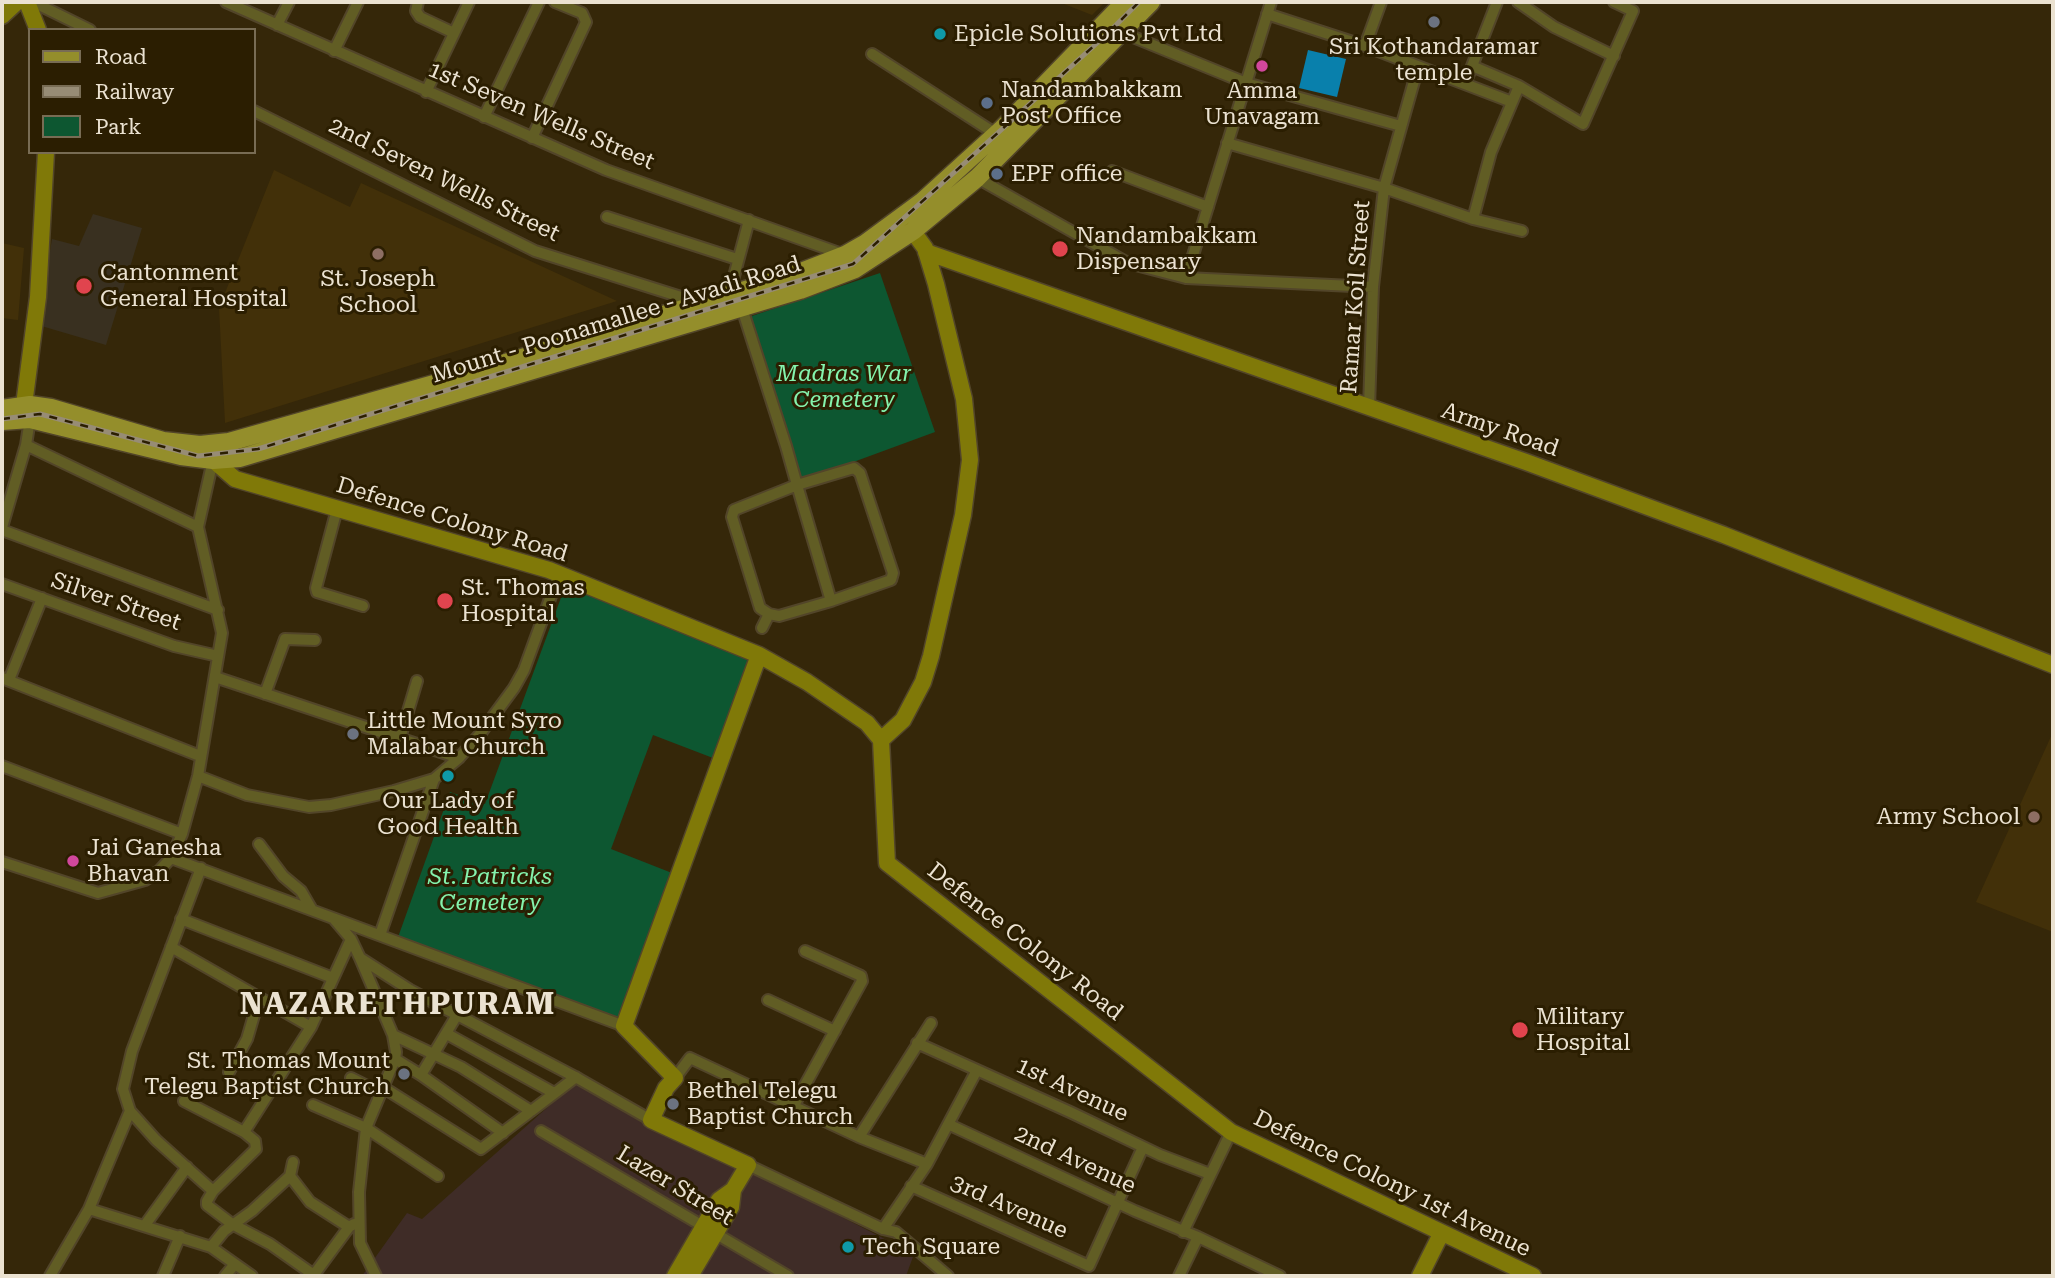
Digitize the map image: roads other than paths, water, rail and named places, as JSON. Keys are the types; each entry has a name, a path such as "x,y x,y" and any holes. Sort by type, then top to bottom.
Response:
{"main road":[{"name":"Mount - Poonamallee - Avadi Road","path":"2,410 27,412 181,456 213,460 264,453 736,299 845,255 907,224 977,178 1024,118 1125,2"},
{"name":"Mount - Poonamallee - Avadi Road","path":"2,421 27,412 51,408 163,441 200,445 229,442 466,375 701,303 800,290 855,269 907,224 996,134 1024,118 1151,2"}],"street":[{"path":"2,16 18,2"},
{"path":"27,2 37,28"},
{"path":"33,2 86,28"},
{"name":"1st Seven Wells Street","path":"226,2 238,4 276,25 606,170 845,255"},
{"path":"276,25 289,2"},
{"path":"334,51 358,2"},
{"path":"418,2 416,11 420,17 454,33"},
{"path":"426,92 470,2"},
{"path":"484,117 539,2"},
{"path":"532,138 586,22 582,13 555,2"},
{"path":"1186,278 1271,2"},
{"path":"1365,47 1381,2"},
{"path":"1465,84 1497,2"},
{"path":"1518,2 1554,27 1614,56"},
{"path":"1472,66 1519,86 1583,124 1633,10 1614,2"},
{"path":"1267,14 1513,102"},
{"path":"1121,32 1245,83 1401,126"},
{"path":"872,54 996,134"},
{"name":"Ramar Koil Street","path":"1369,408 1373,288 1384,188 1418,67"},
{"path":"1473,219 1491,152 1519,86"},
{"name":"2nd Seven Wells Street","path":"256,112 535,251 701,303"},
{"path":"1227,143 1384,188 1473,219 1522,232"},
{"path":"46,154 26,446 2,529 218,610"},
{"path":"1112,171 1208,208"},
{"path":"977,178 1128,263 1186,278 1373,288"},
{"path":"607,217 737,259"},
{"path":"749,220 737,259 736,299 797,485 831,601"},
{"path":"881,740 903,720 923,682 968,487 969,432 958,366 926,252 907,224"},
{"name":"Army Road","path":"926,252 1526,462 1724,535 2053,665"},
{"path":"26,446 198,527"},
{"path":"2,862 98,893 145,880 159,872 171,858 182,834 198,776 222,633 198,527 213,460"},
{"name":"Defence Colony Road","path":"213,460 234,479 559,574 759,655 807,682 854,714 873,729 881,740 887,863 1231,1132"},
{"path":"854,468 860,473 893,573 891,580 831,601 779,616 768,614 761,608 732,517 734,510 797,485 854,468"},
{"path":"337,509 317,592 363,606"},
{"path":"198,776 247,795 309,807 394,791 434,779 459,758 514,688 524,670 559,574"},
{"name":"Silver Street","path":"2,584 174,646 218,656"},
{"path":"42,598 5,679 200,756"},
{"path":"762,628 768,614"},
{"path":"265,694 285,639 315,640"},
{"path":"624,1026 759,655"},
{"path":"215,677 459,758"},
{"path":"400,738 417,681"},
{"path":"2,766 182,834"},
{"path":"380,935 434,779"},
{"path":"259,844 283,876 301,891 312,910"},
{"path":"171,858 624,1026 675,1077"},
{"path":"201,868 129,1063 123,1089 130,1111 156,1140 213,1191"},
{"path":"333,917 351,939 393,1035 395,1059 366,1128 359,1192 360,1243 376,1276"},
{"path":"181,919 333,978"},
{"path":"244,1132 311,1027 351,939"},
{"path":"171,947 311,1027"},
{"path":"793,1107 862,981 861,976 804,951"},
{"path":"360,958 410,990 576,1077 651,1120 896,1232 948,1276"},
{"path":"229,1072 247,1040 259,998"},
{"path":"768,1000 835,1031"},
{"path":"421,1075 457,1015"},
{"path":"859,1137 931,1023"},
{"path":"447,1034 554,1093"},
{"path":"393,1035 434,1053 531,1111"},
{"name":"1st Avenue","path":"917,1043 1143,1147 1210,1174"},
{"path":"651,1120 666,1088 690,1058 859,1137 927,1164"},
{"path":"395,1059 503,1133"},
{"path":"883,1228 927,1164 977,1070"},
{"path":"351,1078 382,1091 481,1149 576,1077"},
{"path":"184,1101 244,1132 255,1141 256,1149 213,1191 206,1202 233,1224 270,1244 314,1275 349,1227 360,1222"},
{"path":"313,1105 366,1128 438,1176"},
{"path":"50,1276 89,1209 130,1111"},
{"name":"2nd Avenue","path":"950,1125 1280,1276"},
{"name":"Lazer Street","path":"541,1131 788,1276"},
{"path":"1183,1231 1231,1132"},
{"name":"Defence Colony 1st Avenue","path":"1231,1132 1533,1276"},
{"path":"1116,1202 1143,1147"},
{"path":"211,1247 233,1224 290,1176 293,1162"},
{"path":"675,1276 709,1231 732,1207 733,1190 748,1165"},
{"path":"145,1226 187,1167"},
{"path":"290,1176 310,1202 349,1227"},
{"name":"3rd Avenue","path":"911,1186 1089,1266 1116,1202"},
{"path":"89,1209 211,1247 252,1276"},
{"path":"690,1276 709,1231"},
{"path":"1420,1276 1441,1234"},
{"path":"163,1276 180,1236"},
{"path":"1179,1276 1198,1237"},
{"path":"225,1276 235,1264"}],"water":[{"path":"1308,50 1346,59 1337,97 1299,88"}],"railway":[{"path":"2,419 40,414 198,456 258,449 853,264 1139,2"}],"place":[{"name":"Sri Kothandaramar temple","path":"1434,22"},
{"name":"Epicle Solutions Pvt Ltd","path":"940,34"},
{"name":"Amma Unavagam","path":"1262,66"},
{"name":"Nandambakkam Post Office","path":"987,103"},
{"name":"EPF office","path":"997,174"},
{"name":"Nandambakkam Dispensary","path":"1060,249"},
{"name":"St. Joseph School","path":"378,254"},
{"name":"Cantonment General Hospital","path":"84,286"},
{"name":"St. Thomas Hospital","path":"445,601"},
{"name":"Little Mount Syro Malabar Church","path":"353,734"},
{"name":"Our Lady of Good Health","path":"448,776"},
{"name":"Army School","path":"2034,817"},
{"name":"Jai Ganesha Bhavan","path":"73,861"},
{"name":"Military Hospital","path":"1520,1030"},
{"name":"St. Thomas Mount Telegu Baptist Church","path":"404,1074"},
{"name":"Bethel Telegu Baptist Church","path":"673,1104"},
{"name":"Tech Square","path":"848,1247"}],"district":[{"name":"NAZARETHPURAM","path":"398,1005"}],"park label":[{"name":"Madras War Cemetery","path":"844,387"},
{"name":"St. Patricks Cemetery","path":"490,890"}]}
